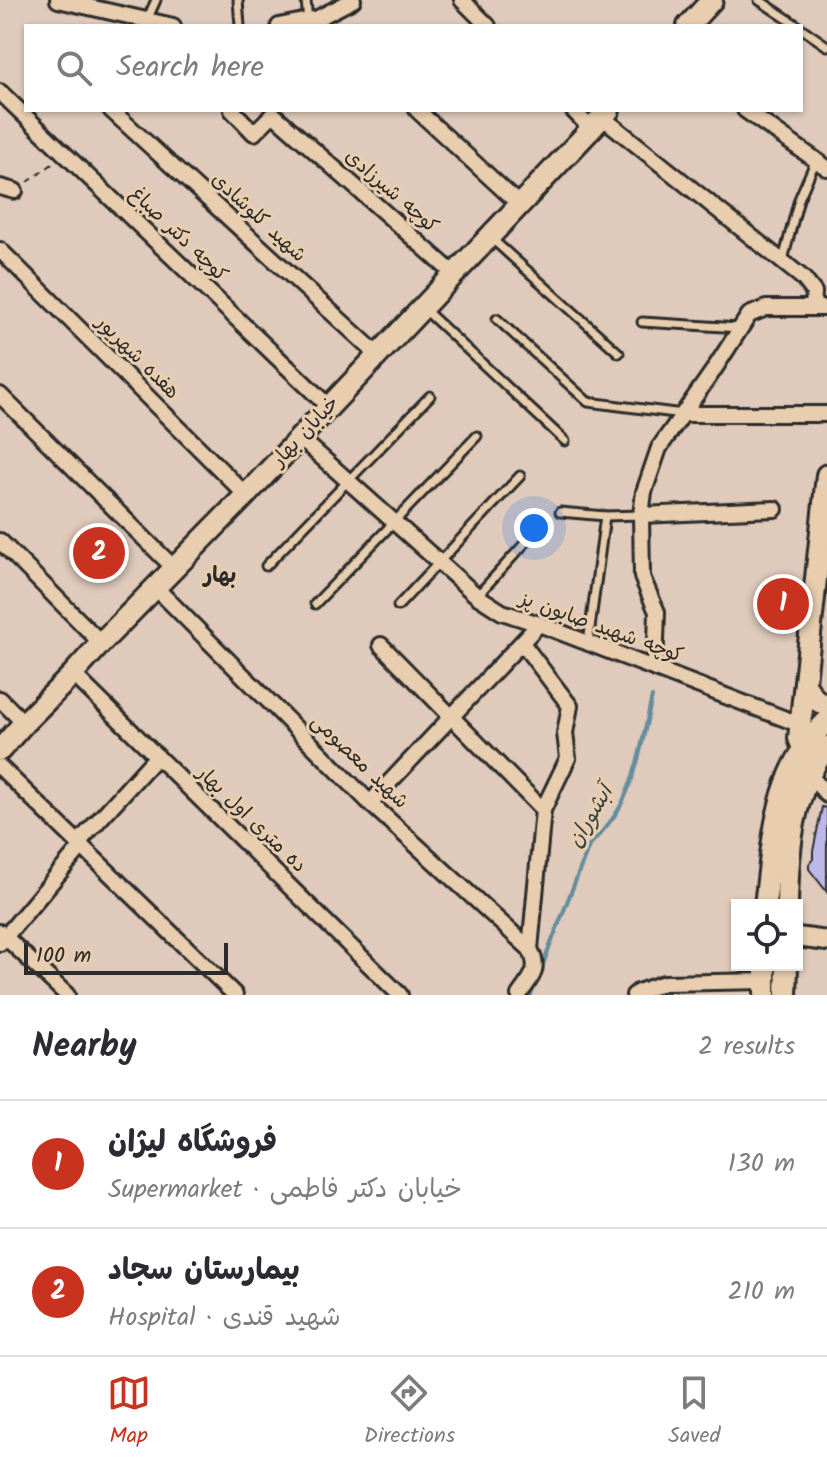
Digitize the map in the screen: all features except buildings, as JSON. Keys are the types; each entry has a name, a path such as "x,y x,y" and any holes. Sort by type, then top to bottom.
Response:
{"main road":[{"path":"690,24 712,0"},
{"name":"خیابان بهار","path":"0,750 601,119"},
{"path":"803,749 799,738 827,475"},
{"path":"805,684 812,698 827,705"},
{"path":"766,899 775,820 785,786 803,749 827,721"},
{"path":"787,899 791,839 797,809 809,774 827,747"},
{"path":"786,995 787,971"}],"street":[{"path":"61,0 164,24"},
{"path":"294,24 308,22 353,0"},
{"path":"462,0 486,24"},
{"name":"کوچه دکتر صباغ","path":"0,92 329,407"},
{"name":"شهید کلوشادی","path":"113,112 378,355"},
{"name":"کوچه شیرزادی","path":"234,112 254,133 273,114 454,274"},
{"path":"419,112 520,205"},
{"path":"579,112 601,119 803,278 814,292 820,308 766,308 749,315 659,448 644,492 641,515 642,577 657,612 655,669"},
{"path":"748,112 822,164"},
{"name":"هفده شهریور","path":"0,250 246,495"},
{"path":"0,395 175,569"},
{"path":"683,414 827,414"},
{"name":"کوچه شهید صابون پز","path":"300,438 477,596 502,612 801,725"},
{"path":"641,515 775,509"},
{"path":"0,541 101,643"},
{"name":"شهید معصومی","path":"156,588 370,803 533,955"},
{"path":"370,803 539,624"},
{"path":"519,995 536,970 533,955 543,810 568,758 565,733 570,706 522,643"},
{"path":"381,645 543,810"},
{"name":"ده متری اول بهار","path":"73,674 400,995"},
{"path":"0,699 24,723"},
{"path":"67,995 2,937 157,756"},
{"path":"0,767 235,995"},
{"path":"809,774 827,795"},
{"path":"803,938 827,941"},
{"path":"634,995 663,989 765,980"}],"lane":[{"path":"147,20 156,0"},
{"path":"238,0 240,24"},
{"path":"306,0 308,22"},
{"path":"759,0 795,24"},
{"path":"803,30 827,46"},
{"path":"782,262 799,199 822,164"},
{"path":"490,236 619,353"},
{"path":"422,308 565,441"},
{"path":"497,319 588,402 683,414"},
{"path":"642,322 741,329"},
{"path":"266,566 430,396"},
{"path":"315,604 477,436"},
{"path":"398,606 520,476"},
{"path":"560,512 641,515"},
{"path":"588,643 605,516"},
{"path":"477,596 536,531"}],"path":[{"path":"7,189 66,155"}],"waterway":[{"name":"آبشوران","path":"531,995 589,846 616,813 629,788 652,697"}],"place":[{"name":"بیمارستان سجاد","path":"99,553"},
{"name":"فروشگاه لیژان","path":"783,604"}],"district":[{"name":"بهار","path":"220,576"}]}
